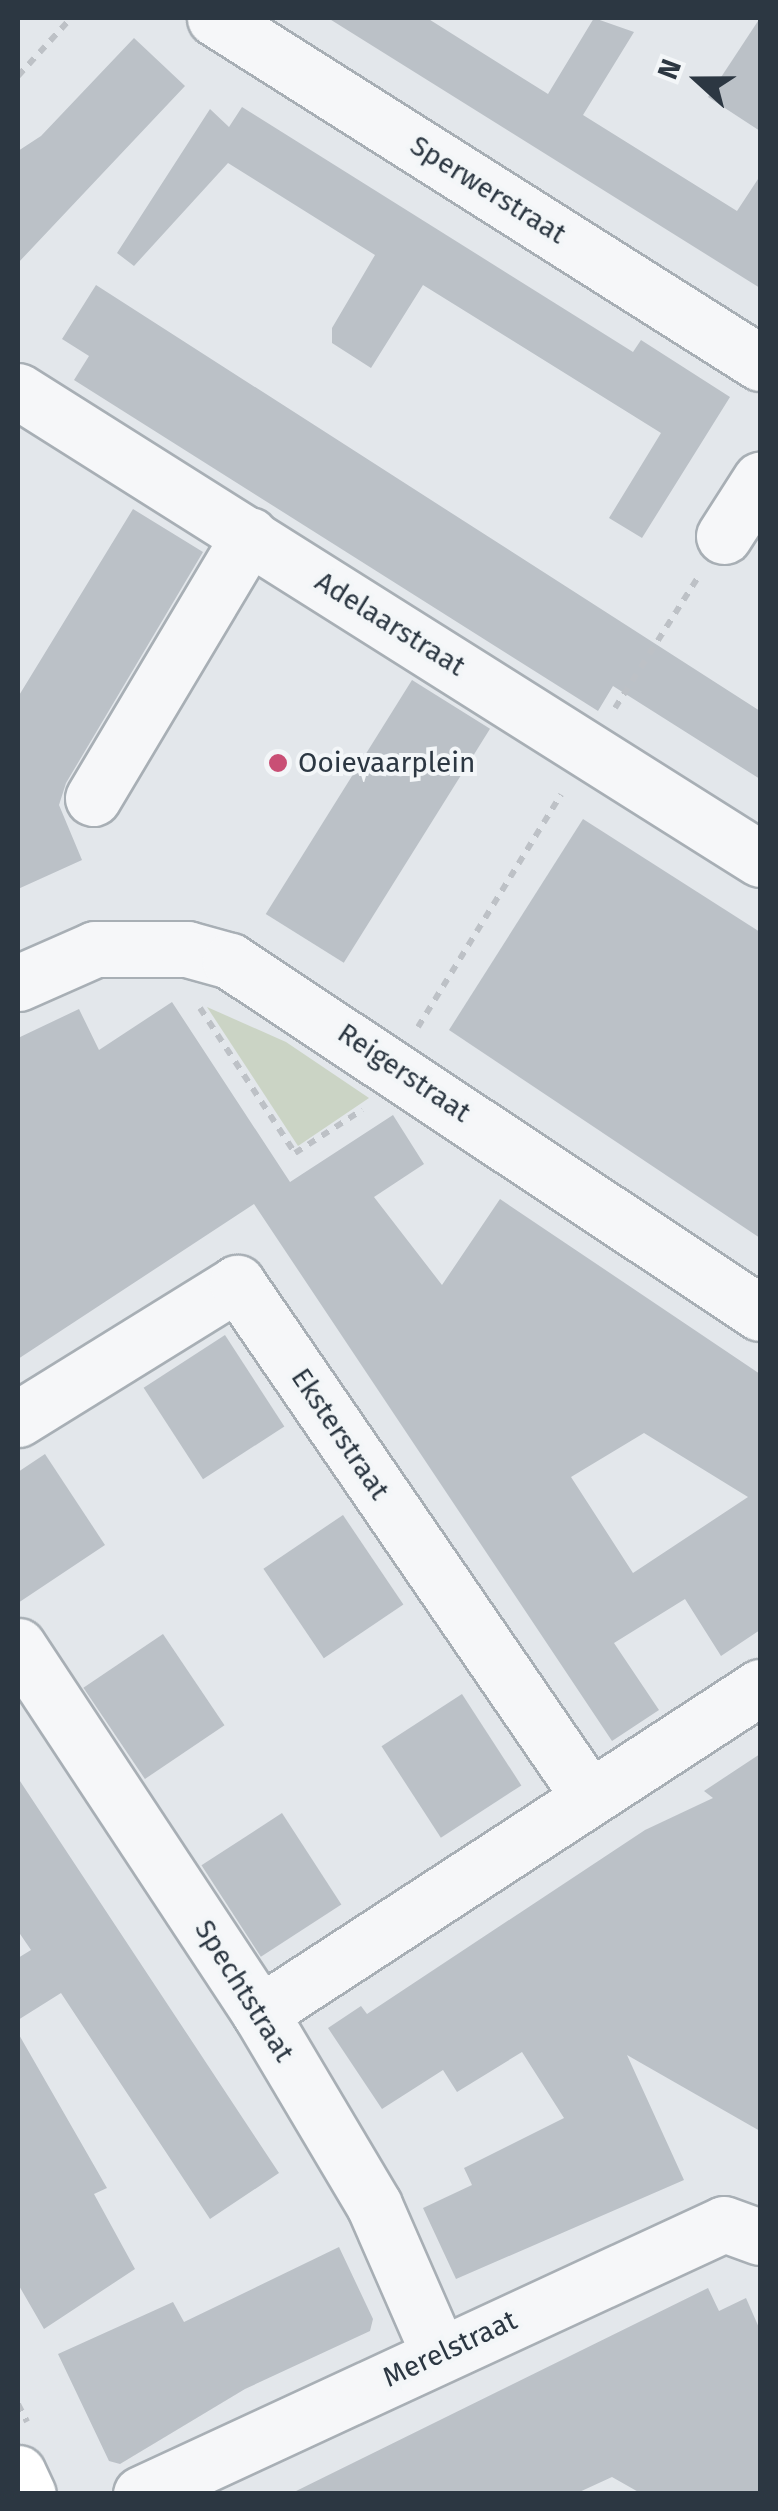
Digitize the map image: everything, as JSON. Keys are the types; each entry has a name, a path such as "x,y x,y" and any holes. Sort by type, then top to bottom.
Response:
{"main road":[{"path":"18,2473 28,2494"}],"street":[{"name":"Sperwerstraat","path":"216,18 760,363"},
{"name":"Adelaarstraat","path":"18,392 760,859"},
{"path":"724,536 760,480"},
{"path":"93,798 250,535"},
{"name":"Reigerstraat","path":"18,983 95,949 187,949 230,961 394,1066 760,1313"},
{"name":"Eksterstraat","path":"18,1419 237,1282 590,1798"},
{"name":"Spechtstraat","path":"18,1646 260,2012 374,2205 438,2354"},
{"path":"260,2012 760,1687"},
{"name":"Merelstraat","path":"142,2494 724,2224 760,2237"}],"path":[{"path":"18,76 71,18"},
{"path":"187,949 199,1007 296,1153 380,1098 394,1066 724,536"}],"green space":[{"path":"207,1007 286,1042 369,1098 298,1146"}],"building":[{"path":"328,18 427,18 548,94 594,18 634,32 583,115 737,211 760,176 760,288"},
{"path":"760,18 760,131 708,97"},
{"path":"134,38 185,86 18,263 18,151 41,136"},
{"path":"242,107 633,352 641,340 730,397 642,538 609,518 661,433 423,285 371,368 332,343 332,328 375,255 228,163 134,266 117,253 210,109 229,127"},
{"path":"96,285 760,711 760,779 613,686 598,711 74,380 89,356 62,339"},
{"path":"133,509 203,552 66,783 59,805 82,860 18,889 18,697"},
{"path":"412,680 490,729 344,963 266,914"},
{"path":"583,819 760,932 760,1238 449,1030"},
{"path":"172,1002 290,1182 393,1115 424,1164 374,1197 442,1285 500,1199 760,1374 760,1630 721,1656 685,1599 614,1643 659,1710 612,1741 254,1204 18,1359 18,1038 79,1009 99,1050","holes":["644,1433 748,1497 633,1573 571,1477"]},
{"path":"225,1335 284,1426 203,1479 144,1388"},
{"path":"45,1454 105,1545 18,1603 18,1472"},
{"path":"343,1515 403,1605 324,1658 263,1569"},
{"path":"163,1634 225,1725 145,1779 83,1688"},
{"path":"462,1694 521,1785 441,1838 381,1746"},
{"path":"760,1754 760,2131 627,2055 684,2180 456,2279 423,2208 472,2185 464,2168 564,2118 522,2052 457,2092 443,2070 382,2109 328,2028 361,2006 367,2014 645,1830 713,1798 704,1791"},
{"path":"18,1778 279,2173 210,2219 61,1993 18,2020 18,1958 31,1950 18,1931"},
{"path":"282,1813 341,1904 261,1957 201,1865"},
{"path":"18,2033 107,2188 94,2194 135,2269 44,2329 18,2284"},
{"path":"339,2247 373,2319 370,2331 245,2389 120,2464 109,2461 58,2354 173,2302 184,2322"},
{"path":"708,2288 719,2311 746,2298 760,2330 760,2494 642,2494 612,2477 575,2494 290,2494"}],"place":[{"name":"Ooievaarplein","path":"278,763"}]}
